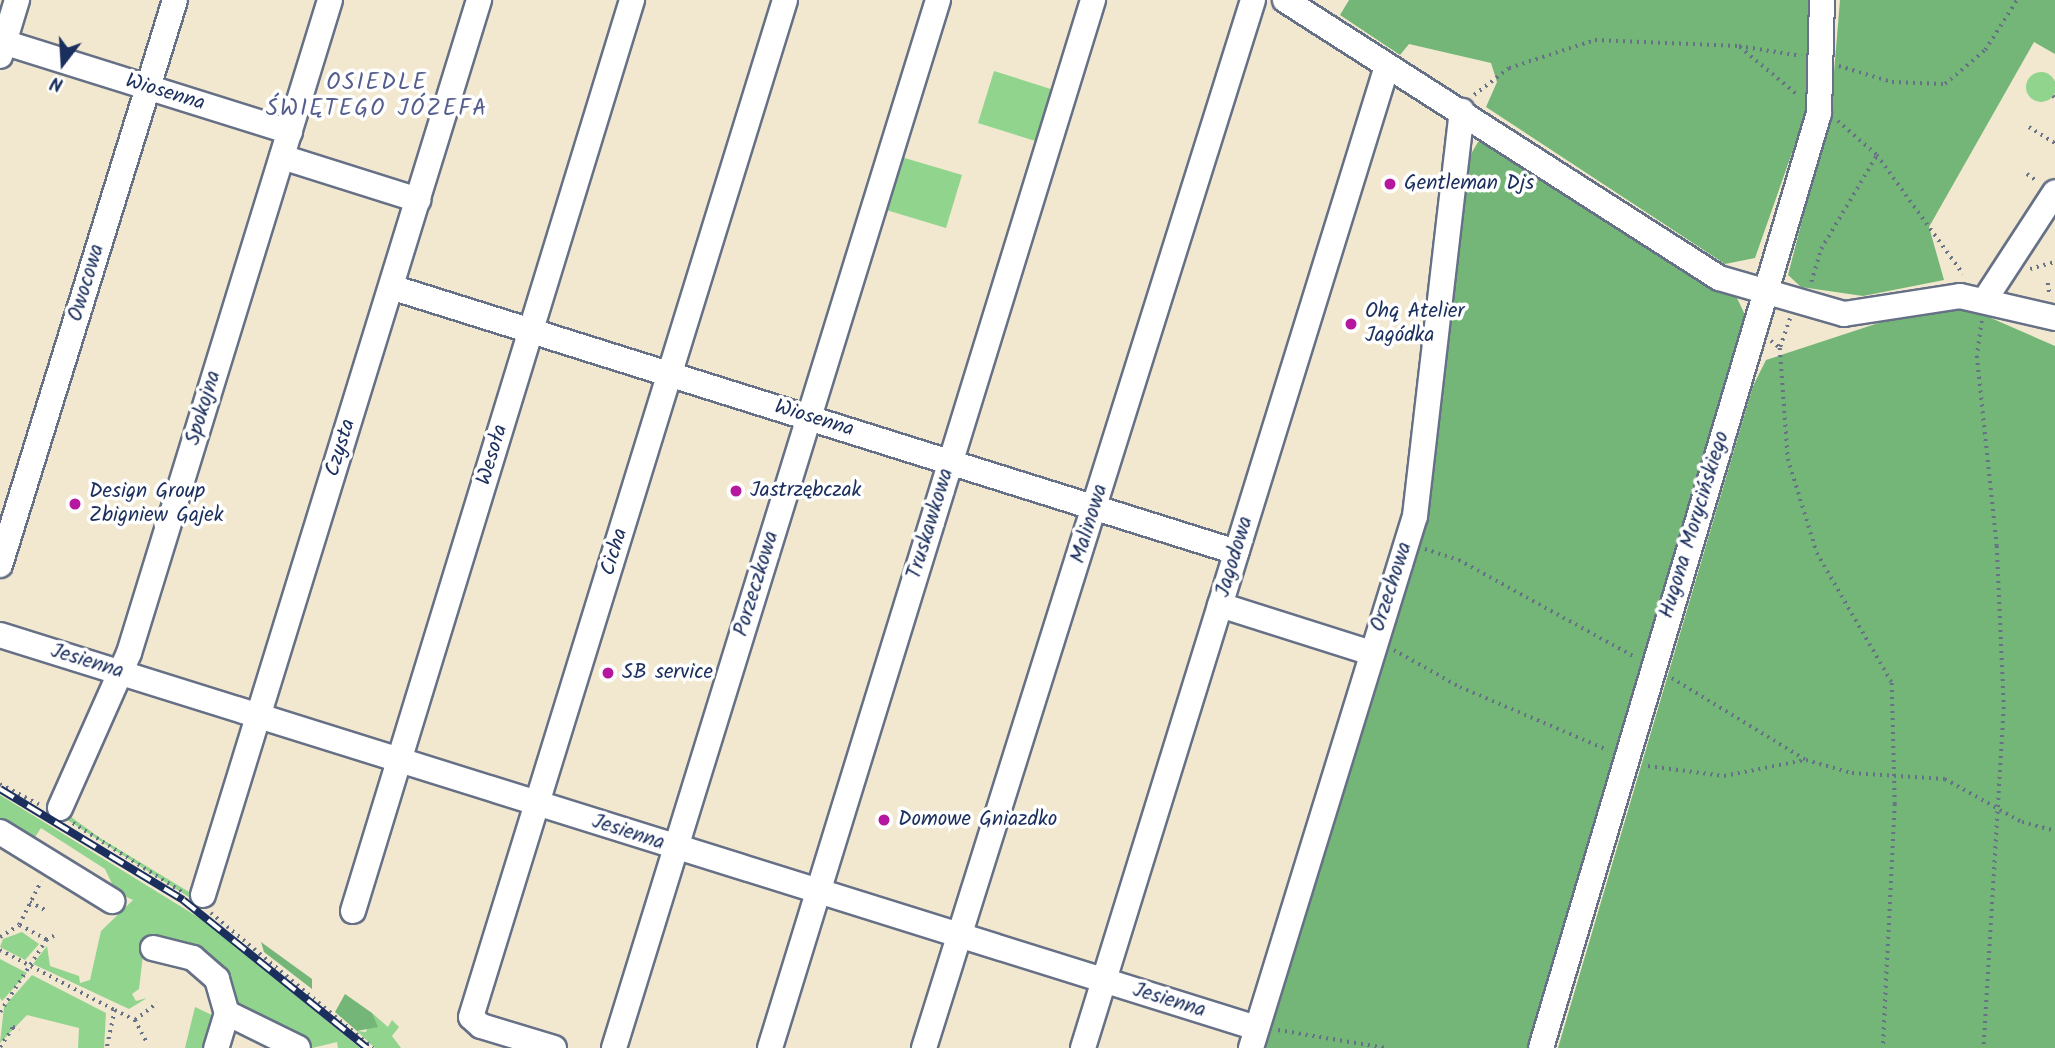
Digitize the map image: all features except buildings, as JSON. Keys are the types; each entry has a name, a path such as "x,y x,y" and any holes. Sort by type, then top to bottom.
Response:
{"street":[{"path":"1,47 17,0"},
{"name":"Owocowa","path":"0,565 175,0"},
{"name":"Spokojna","path":"60,808 118,672 330,0"},
{"name":"Czysta","path":"203,895 480,0"},
{"name":"Wesoła","path":"353,911 632,0"},
{"name":"Cicha","path":"554,1048 481,1027 471,1017 785,0"},
{"name":"Porzeczkowa","path":"614,1048 938,0"},
{"name":"Truskawkowa","path":"770,1048 1093,0"},
{"name":"Malinowa","path":"924,1048 1253,0"},
{"path":"1285,0 1719,278 1804,306 1844,314 1936,297 1988,293 2055,318"},
{"name":"Hugona Morycińskiego","path":"1541,1048 1765,293 1825,114 1818,60 1822,0"},
{"name":"Wiosenna","path":"1,47 148,88 290,132"},
{"name":"Jagodowa","path":"1083,1048 1387,66"},
{"name":"Orzechowa","path":"1254,1038 1418,499 1462,111"},
{"path":"282,157 418,200"},
{"path":"1988,293 2055,192"},
{"name":"Wiosenna","path":"391,287 1236,552"},
{"path":"1220,606 1371,653"},
{"name":"Jesienna","path":"0,635 1104,981 1254,1038"},
{"path":"0,832 112,901"},
{"path":"153,948 210,968 228,1013 216,1048"},
{"path":"228,1013 298,1048"}],"path":[{"path":"1462,111 1509,68 1595,40 1739,46 1818,60 1892,82 1945,84 1985,50 2017,0"},
{"path":"1739,46 1877,155 1951,263 1971,285 1988,293 1977,356 1998,573 2004,707 1984,1048"},
{"path":"2029,127 2055,143"},
{"path":"1877,155 1821,249 1801,315 1791,312 1780,348 1788,459 1817,553 1892,683 1894,775 1883,1048"},
{"path":"1754,331 1780,348"},
{"path":"1371,653 1394,650 1460,687 1626,758 1667,772 1724,776 1806,760"},
{"path":"1894,775 1945,779 1996,810 2055,831"},
{"path":"0,937 19,925 51,861"},
{"path":"30,902 47,911"},
{"path":"19,925 46,940"},
{"path":"0,1013 46,940 57,934"},
{"path":"0,950 135,1020 147,1042"},
{"path":"135,1020 157,1003"},
{"path":"107,1048 115,1010"},
{"path":"0,1047 13,1027 20,1029"},
{"path":"1254,1038 1386,1048"}],"green space":[{"path":"1349,0 1815,0 1806,113 1755,258 1725,264 1486,107 1497,82 1491,63 1409,44 1400,55 1340,15"},
{"path":"1840,0 2055,0 2055,54 2034,42 1929,227 1944,280 1863,296 1801,287 1788,275 1831,108"},
{"path":"994,71 1057,91 1042,143 978,123"},
{"path":"2041,72 2051,77 2056,87 2051,97 2041,102 2031,97 2026,87 2031,77"},
{"path":"1488,139 1736,296 1747,319 1531,1048 1259,1048 1425,516 1464,166 1478,142"},
{"path":"898,156 962,175 946,228 883,209"},
{"path":"1968,308 2055,346 2055,1048 1558,1048 1753,386 1766,360 1912,312"},
{"path":"0,795 206,922 360,1048 338,1048 337,1042 312,1048 243,1012 214,962 143,955 139,989 132,994 136,1001 147,998 129,1009 33,964 47,946 50,966 79,976 80,983 90,980 101,931 133,900 116,892 105,869 41,828 33,840 0,822"},
{"path":"67,814 100,838 209,904 206,908 61,816"},
{"path":"22,932 39,944 25,960 0,947 3,939"},
{"path":"261,942 312,979 312,989 264,952"},
{"path":"0,959 27,973 2,1001 0,998"},
{"path":"32,975 106,1013 104,1048 78,1048 79,1028 27,1015 0,1043 4,1007"},
{"path":"345,994 372,1013 378,1027 357,1031 335,1012"},
{"path":"195,1007 214,1016 212,1048 185,1048"},
{"path":"372,1013 388,1027 392,1020 399,1027 392,1036 401,1048 375,1048 357,1031 366,1032"}],"railway":[{"path":"0,789 183,900 367,1048"}],"place":[{"name":"Gentleman Djs","path":"1390,184"},
{"name":"Ohq Atelier Jagódka","path":"1351,324"},
{"name":"Jastrzębczak","path":"736,491"},
{"name":"Design Group Zbigniew Gajek","path":"75,504"},
{"name":"SB service","path":"608,673"},
{"name":"Domowe Gniazdko","path":"884,820"}],"district":[{"name":"OSIEDLE ŚWIĘTEGO JÓZEFA","path":"377,96"}]}
